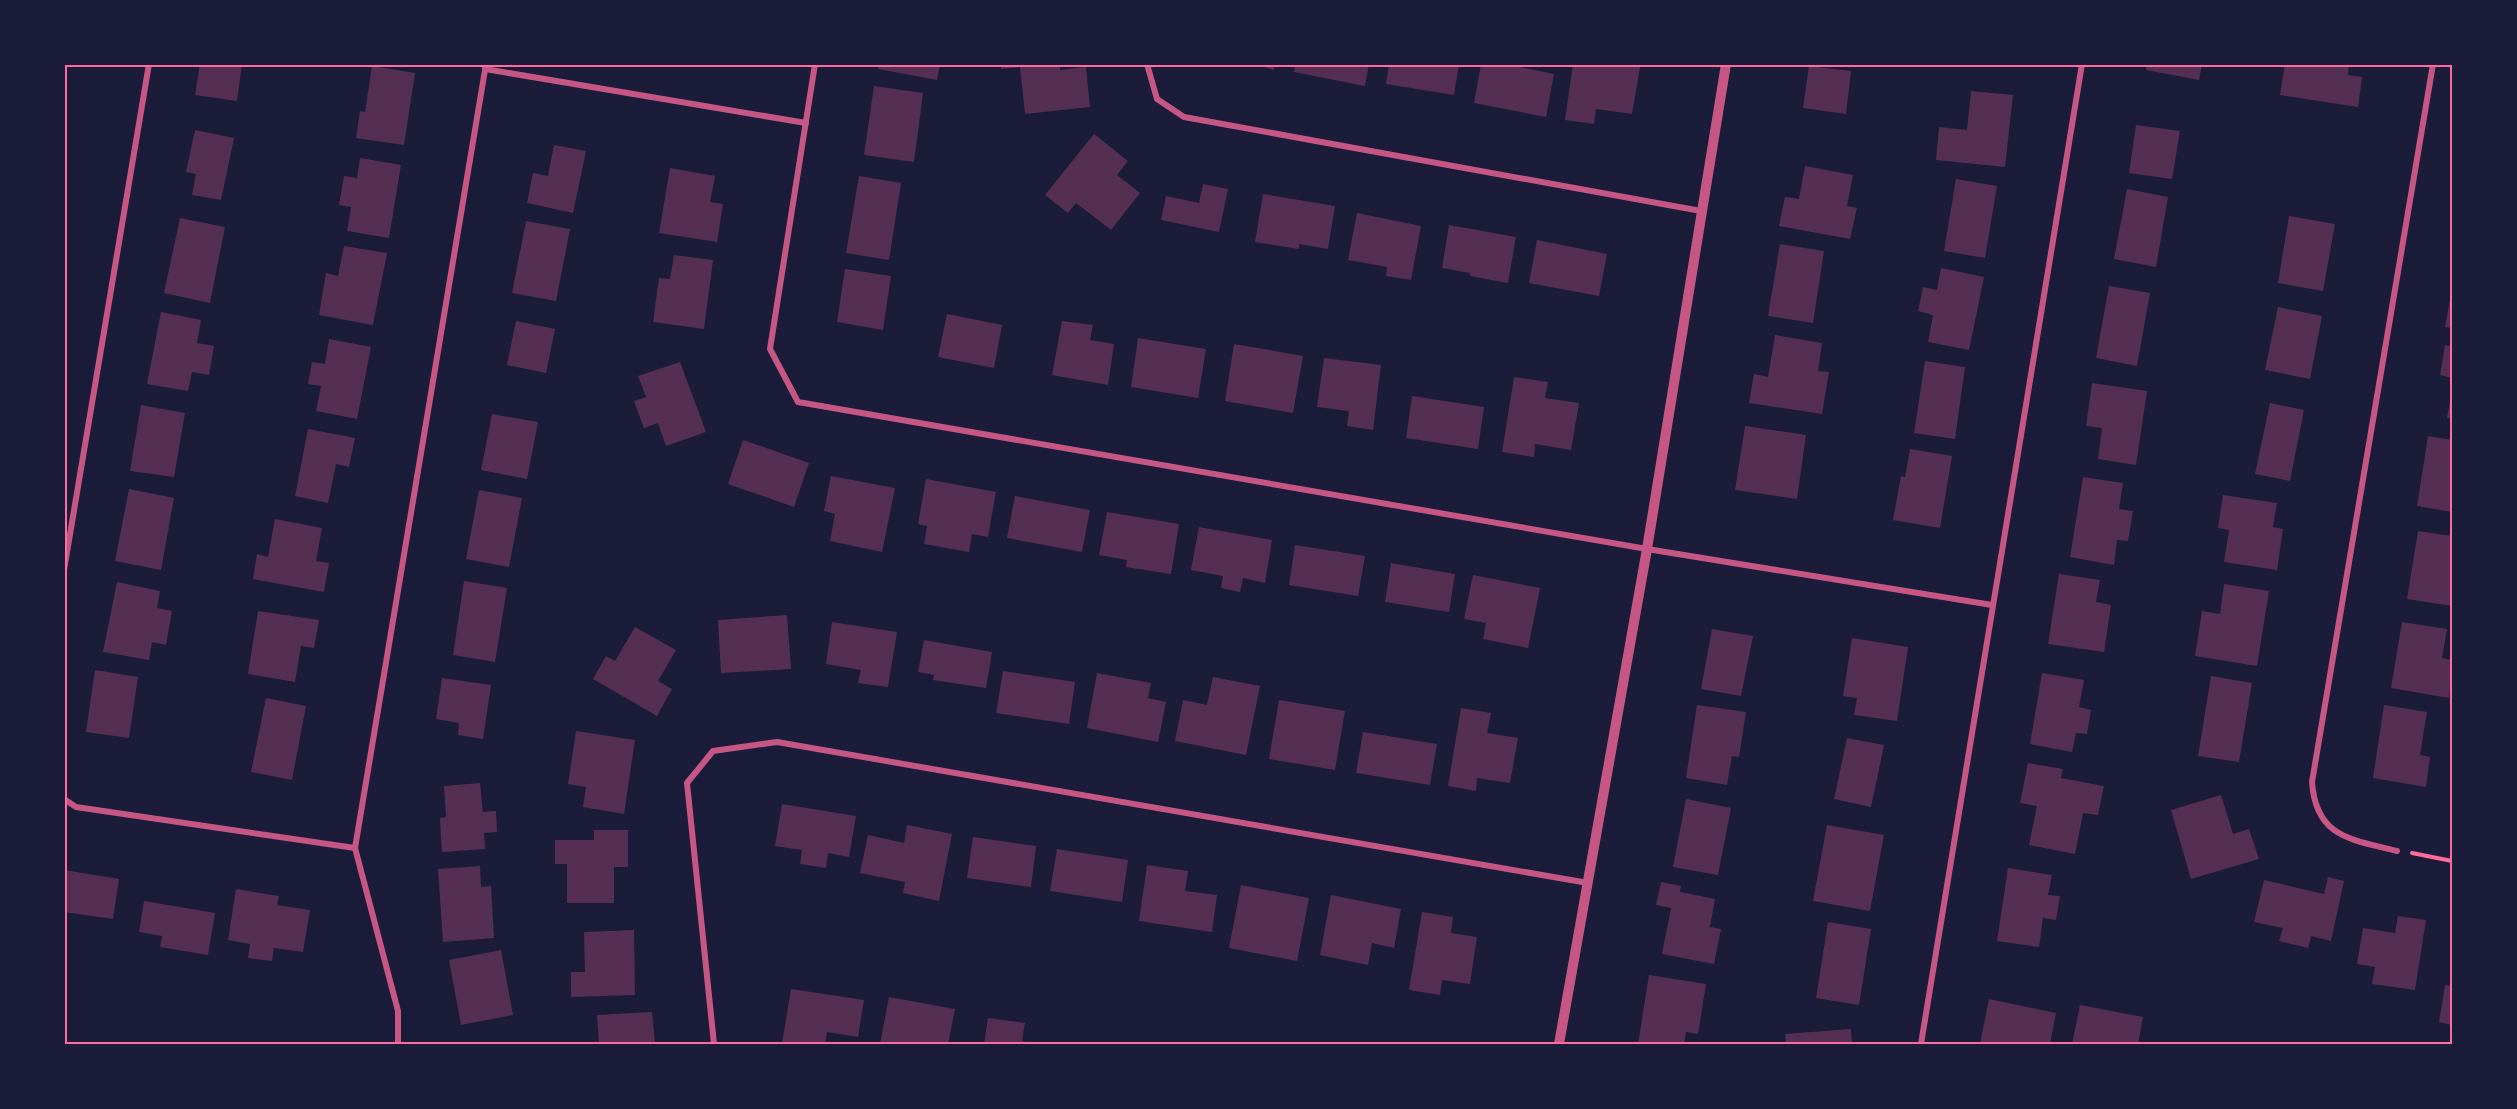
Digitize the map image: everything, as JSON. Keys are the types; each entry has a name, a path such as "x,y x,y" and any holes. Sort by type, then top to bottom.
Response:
{"street":[{"path":"64,570 149,64"},
{"path":"815,64 770,349 798,402 1647,549 1992,604"},
{"path":"1147,64 1157,99 1184,117 1701,211"},
{"path":"1559,1044 1647,549 1726,64"},
{"path":"1922,1044 1992,604 2082,64"},
{"path":"2397,850 2345,837 2323,820 2313,803 2312,782 2433,64"},
{"path":"398,1044 398,1011 355,848 485,67 806,123"},
{"path":"714,1044 687,783 713,751 777,742 1588,883"},
{"path":"64,799 76,807 355,848"}],"path":[{"path":"2397,850 2452,861"}],"building":[{"path":"200,64 242,64 237,101 195,95"},
{"path":"879,64 940,64 937,80 878,69"},
{"path":"1001,64 1060,64 1060,70 1086,67 1090,107 1025,114 1020,67 1001,69"},
{"path":"1255,64 1275,64 1274,70"},
{"path":"1295,64 1369,64 1365,86 1294,72"},
{"path":"1389,64 1459,64 1454,95 1386,84"},
{"path":"1481,64 1506,64 1554,74 1546,117 1474,103"},
{"path":"1573,64 1622,64 1640,67 1632,114 1596,109 1594,124 1565,120"},
{"path":"2147,64 2202,64 2199,80 2146,70"},
{"path":"2285,64 2349,64 2348,75 2362,77 2358,107 2280,95"},
{"path":"372,66 415,73 404,145 356,138 360,111 365,112"},
{"path":"1809,66 1851,71 1846,114 1803,108"},
{"path":"874,86 923,93 914,162 864,155"},
{"path":"1971,91 2013,95 2005,167 1936,160 1939,127 1967,130"},
{"path":"2136,125 2180,131 2172,179 2129,173"},
{"path":"195,130 234,138 221,200 192,195 196,174 186,172"},
{"path":"1094,134 1128,161 1117,175 1140,193 1111,230 1076,203 1068,213 1045,195"},
{"path":"554,145 586,151 573,213 527,203 533,173 548,176"},
{"path":"360,158 401,165 389,238 347,231 351,207 339,205 344,176 357,178"},
{"path":"1805,166 1853,175 1847,206 1857,208 1850,239 1779,226 1785,197 1799,199"},
{"path":"670,168 715,176 710,202 723,204 717,242 659,233"},
{"path":"859,176 901,183 889,260 846,253"},
{"path":"1956,179 1997,186 1985,258 1944,251"},
{"path":"1203,184 1228,189 1219,232 1161,220 1166,196 1199,203"},
{"path":"2127,189 2168,197 2156,267 2114,259"},
{"path":"1263,194 1335,206 1328,249 1299,244 1299,249 1255,242"},
{"path":"1357,213 1421,226 1411,280 1386,276 1387,267 1348,260"},
{"path":"2289,216 2335,224 2323,291 2278,283"},
{"path":"180,218 225,227 210,303 164,293"},
{"path":"526,221 570,229 556,301 512,293"},
{"path":"1449,225 1516,237 1508,283 1442,268"},
{"path":"1537,240 1607,254 1599,296 1529,283"},
{"path":"1780,244 1824,251 1813,323 1768,316"},
{"path":"344,246 387,253 373,325 319,315 326,273 338,276"},
{"path":"674,255 713,260 704,329 653,322 659,278 670,279"},
{"path":"1941,268 1984,277 1969,350 1928,342 1933,315 1918,311 1923,287 1937,290"},
{"path":"845,269 891,276 883,330 837,322"},
{"path":"2109,286 2150,293 2137,366 2096,358"},
{"path":"2452,295 2452,328 2445,327"},
{"path":"2278,307 2322,316 2310,379 2265,370"},
{"path":"161,312 201,320 197,343 214,346 209,375 192,372 188,391 147,384"},
{"path":"947,314 1002,325 994,368 938,357"},
{"path":"516,321 555,329 546,373 507,365"},
{"path":"1062,321 1093,325 1090,340 1114,344 1108,385 1052,375"},
{"path":"1775,335 1822,343 1818,371 1829,372 1822,414 1749,403 1754,374 1768,377"},
{"path":"1138,338 1206,349 1198,398 1131,387"},
{"path":"329,339 371,347 357,419 316,411 321,386 308,384 312,362 325,364"},
{"path":"1234,344 1303,356 1293,413 1225,401"},
{"path":"2445,345 2452,347 2452,378 2440,375"},
{"path":"1324,358 1381,365 1373,430 1347,426 1349,411 1317,407"},
{"path":"1925,361 1965,367 1955,439 1914,433"},
{"path":"680,362 706,432 666,446 658,423 644,428 634,401 646,397 638,376"},
{"path":"1514,377 1548,382 1545,398 1579,403 1571,450 1535,444 1534,457 1502,452"},
{"path":"2092,383 2147,391 2136,465 2098,459 2102,428 2086,426"},
{"path":"1412,396 1484,407 1478,449 1406,438"},
{"path":"2452,396 2452,419 2447,418"},
{"path":"2270,403 2304,410 2290,481 2255,474"},
{"path":"141,405 185,413 174,477 130,471"},
{"path":"492,414 538,422 527,479 481,470"},
{"path":"1745,426 1806,435 1797,499 1735,490"},
{"path":"308,429 355,438 349,467 336,464 328,503 295,496"},
{"path":"2428,436 2452,440 2452,512 2417,506"},
{"path":"743,440 809,463 794,507 728,484"},
{"path":"1910,449 1952,456 1940,528 1893,520 1901,476 1905,477"},
{"path":"831,476 895,488 882,552 830,541 835,514 824,511"},
{"path":"2083,477 2123,483 2119,509 2133,511 2128,541 2117,540 2114,565 2070,557"},
{"path":"926,479 996,492 988,537 972,534 969,552 924,544 927,526 918,524"},
{"path":"129,489 174,498 161,570 115,561"},
{"path":"479,490 522,498 509,567 466,559"},
{"path":"2223,495 2277,503 2273,527 2283,529 2277,570 2224,562 2229,530 2218,528"},
{"path":"1015,496 1090,510 1082,552 1007,538"},
{"path":"1107,512 1179,524 1171,574 1126,567 1127,560 1099,555"},
{"path":"275,519 322,528 316,561 329,563 324,592 253,579 257,554 268,557"},
{"path":"1199,527 1272,540 1265,583 1243,578 1240,592 1221,588 1223,576 1191,570"},
{"path":"2418,531 2452,536 2452,606 2407,599"},
{"path":"1295,545 1365,556 1358,596 1289,585"},
{"path":"1391,563 1455,574 1449,612 1385,602"},
{"path":"2059,574 2100,580 2096,602 2111,605 2104,652 2048,644"},
{"path":"1473,575 1540,588 1528,648 1483,639 1486,623 1464,619"},
{"path":"464,581 507,588 495,662 453,655"},
{"path":"117,582 160,591 157,608 172,611 166,645 152,642 149,660 103,652"},
{"path":"2224,584 2269,591 2257,666 2195,656 2202,611 2220,614"},
{"path":"258,611 319,620 314,648 301,646 295,682 248,674"},
{"path":"787,615 791,669 721,673 718,620"},
{"path":"832,622 897,632 888,687 858,683 861,670 826,664"},
{"path":"2402,622 2447,629 2442,658 2452,660 2449,698 2391,688"},
{"path":"635,627 676,650 658,681 672,689 657,716 593,679 606,656 615,661"},
{"path":"1712,629 1753,636 1741,696 1701,689"},
{"path":"1852,638 1908,647 1897,721 1854,715 1857,698 1843,696"},
{"path":"924,640 992,652 986,688 933,680 934,675 918,672"},
{"path":"95,670 138,677 129,738 86,732"},
{"path":"1003,671 1075,682 1069,724 996,713"},
{"path":"1097,673 1151,683 1148,698 1166,702 1158,742 1087,728"},
{"path":"2042,673 2084,680 2079,707 2091,710 2087,734 2076,733 2072,752 2030,744"},
{"path":"2211,676 2252,683 2239,762 2198,756"},
{"path":"1213,677 1260,686 1246,755 1175,741 1183,700 1207,705"},
{"path":"442,678 491,685 483,739 458,735 459,723 436,719"},
{"path":"266,698 306,706 292,780 251,772"},
{"path":"1279,700 1345,711 1335,770 1269,759"},
{"path":"1697,705 1746,712 1739,757 1732,756 1727,785 1686,778"},
{"path":"2384,705 2427,712 2420,755 2430,757 2426,787 2373,778"},
{"path":"1461,708 1491,713 1487,733 1518,738 1510,783 1477,778 1476,791 1448,786"},
{"path":"576,731 635,740 624,814 583,807 586,787 568,784"},
{"path":"1363,732 1437,744 1430,785 1356,773"},
{"path":"1847,738 1884,745 1871,807 1834,799"},
{"path":"2028,763 2063,769 2061,778 2104,786 2098,815 2083,813 2075,854 2029,845 2037,806 2020,803"},
{"path":"480,783 483,812 496,811 497,832 484,833 485,849 442,852 440,818 446,817 444,786"},
{"path":"2221,795 2233,834 2249,829 2259,859 2191,879 2171,810"},
{"path":"1686,799 1731,808 1718,875 1673,867"},
{"path":"782,804 856,816 849,857 828,853 826,868 800,864 802,850 775,846"},
{"path":"907,825 952,834 939,901 903,893 905,882 860,873 868,835 904,843"},
{"path":"1827,825 1884,835 1870,911 1813,901"},
{"path":"594,830 628,830 628,867 614,867 614,903 567,903 567,864 555,864 555,840 594,840"},
{"path":"973,837 1036,846 1031,887 967,878"},
{"path":"1057,849 1128,860 1122,902 1050,891"},
{"path":"1147,865 1188,871 1185,891 1217,895 1212,932 1139,921"},
{"path":"480,866 481,887 491,886 494,938 443,942 438,869"},
{"path":"2008,868 2052,875 2048,895 2060,896 2056,920 2043,918 2039,947 1997,941"},
{"path":"64,870 119,879 113,919 64,912"},
{"path":"2328,877 2344,881 2331,941 2311,936 2308,948 2279,941 2283,928 2254,922 2264,880 2324,894"},
{"path":"1661,882 1681,886 1680,892 1715,899 1710,927 1721,929 1714,964 1662,954 1671,908 1656,905"},
{"path":"1241,885 1309,898 1297,961 1229,948"},
{"path":"236,889 279,896 277,905 310,910 303,952 274,948 272,961 248,958 250,944 228,940"},
{"path":"1331,895 1401,909 1394,948 1372,943 1368,965 1320,955"},
{"path":"144,901 215,913 208,955 160,947 162,936 139,932"},
{"path":"1422,912 1453,917 1451,933 1477,937 1470,984 1442,980 1440,995 1409,990"},
{"path":"2398,916 2426,920 2415,990 2372,984 2375,967 2357,964 2363,928 2395,933"},
{"path":"1828,922 1871,929 1859,1005 1816,998"},
{"path":"634,930 635,995 571,997 571,972 585,972 584,932"},
{"path":"501,950 513,1015 461,1025 449,960"},
{"path":"1649,975 1706,984 1698,1034 1686,1032 1684,1044 1638,1044"},
{"path":"2445,985 2452,986 2452,1025 2439,1022"},
{"path":"791,989 864,1000 858,1037 827,1032 825,1044 782,1043"},
{"path":"889,997 955,1009 948,1044 880,1044"},
{"path":"1989,999 2056,1013 2050,1044 1980,1044"},
{"path":"2080,1005 2143,1017 2138,1044 2072,1044"},
{"path":"652,1012 655,1044 599,1044 597,1015"},
{"path":"988,1018 1025,1023 1022,1041 1034,1044 984,1044"},
{"path":"1851,1029 1852,1044 1786,1044 1785,1034"}]}
